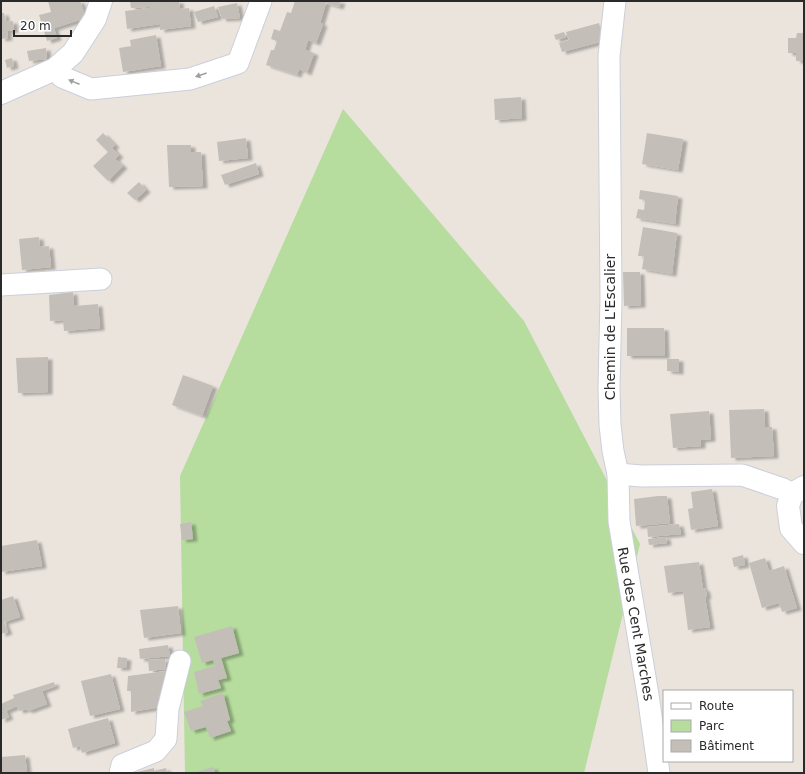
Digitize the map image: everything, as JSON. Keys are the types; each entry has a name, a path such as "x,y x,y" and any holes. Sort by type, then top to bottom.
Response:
{"street":[{"path":"1,93 55,69 73,53 95,19 101,1"},
{"path":"246,1 252,27"},
{"path":"55,69 62,77 91,89 190,79 238,63 261,1"},
{"name":"Chemin de L'Escalier","path":"615,1 609,56 611,299 609,387 610,425 613,451 618,474"},
{"path":"1,285 101,279"},
{"path":"618,474 641,476 742,475 783,489 798,490 788,506 791,528 804,543"},
{"name":"Rue des Cent Marches","path":"618,474 619,521 648,695 659,773"},
{"path":"120,773 122,765 156,751 166,739 168,709 180,661"}],"green space":[{"path":"343,109 524,321 640,544 584,773 185,773 180,476"}],"building":[{"path":"48,1 80,1 86,18 54,28 57,38 47,41 39,15 51,12"},
{"path":"130,1 179,1 180,9 189,8 191,26 160,30 160,24 127,29 125,11 165,6 131,8"},
{"path":"295,1 341,1 339,7 326,3 320,23 323,24 316,43 308,40 305,50 314,53 307,73 299,69 297,75 266,65 271,50 274,50 277,41 271,39 274,29 280,31 287,12 291,13"},
{"path":"237,3 240,18 222,19 218,7"},
{"path":"214,6 218,17 198,22 194,12"},
{"path":"1,13 4,13 6,22 13,21 14,30 7,31 8,38 1,39"},
{"path":"599,23 604,41 562,52 559,43 569,40 566,32"},
{"path":"564,32 566,37 556,40 554,35"},
{"path":"797,33 804,33 804,61 796,61 796,53 788,53 788,38 796,38"},
{"path":"156,35 161,66 123,72 119,48 131,46 130,40"},
{"path":"46,48 47,59 29,61 27,51"},
{"path":"12,58 14,66 7,68 5,60"},
{"path":"521,97 522,118 495,120 494,99"},
{"path":"103,133 115,145 112,148 119,155 115,159 123,166 108,181 93,166 108,152 96,140"},
{"path":"647,133 683,139 678,170 642,164"},
{"path":"246,138 248,158 219,161 217,142"},
{"path":"167,145 191,145 191,152 201,152 203,186 169,187"},
{"path":"256,163 259,174 225,185 221,175"},
{"path":"139,182 146,190 135,200 127,193"},
{"path":"640,190 678,196 675,224 636,218 638,209 644,210 645,200 639,199"},
{"path":"643,227 677,233 672,274 642,269 644,256 638,256"},
{"path":"39,237 40,247 49,246 51,267 22,270 19,239"},
{"path":"623,272 640,272 641,305 624,306"},
{"path":"73,292 74,306 98,304 100,328 64,331 63,320 50,321 49,295"},
{"path":"627,328 664,328 665,356 627,356"},
{"path":"48,357 48,392 18,393 16,358"},
{"path":"667,359 679,359 679,372 667,371"},
{"path":"183,375 213,386 202,416 172,405"},
{"path":"764,409 765,427 772,427 774,456 731,458 729,410"},
{"path":"709,411 711,439 701,440 701,446 673,448 670,414"},
{"path":"712,489 718,526 691,530 688,509 693,508 691,492"},
{"path":"667,496 670,523 636,526 634,499"},
{"path":"191,522 193,539 182,540 180,524"},
{"path":"679,524 681,534 648,537 647,527"},
{"path":"666,537 667,543 649,545 648,539"},
{"path":"37,540 42,566 1,572 1,546"},
{"path":"743,555 745,565 734,567 732,558"},
{"path":"765,558 769,571 784,566 797,608 782,612 779,603 762,608 749,563"},
{"path":"699,562 703,589 705,588 707,596 705,597 710,627 688,630 683,591 668,593 664,566"},
{"path":"13,596 20,617 4,622 8,632 1,634 1,600"},
{"path":"178,606 181,633 144,638 140,610"},
{"path":"232,626 239,653 221,658 227,678 218,680 221,688 199,694 194,672 215,666 213,660 202,663 194,637"},
{"path":"168,645 170,656 140,659 139,649"},
{"path":"118,657 127,658 126,668 117,668"},
{"path":"165,659 166,669 149,671 148,660"},
{"path":"167,671 168,702 161,707 131,712 131,691 127,691 128,676"},
{"path":"111,674 120,709 90,716 81,681"},
{"path":"54,682 55,686 42,691 47,704 28,711 27,709 19,711 17,706 6,711 9,717 1,720 1,704 14,698 13,695"},
{"path":"223,693 230,720 227,721 231,731 210,738 206,727 191,731 184,712 203,706 200,701"},
{"path":"108,718 115,743 82,753 80,746 73,748 68,729"},
{"path":"25,755 27,771 1,773 1,757"},
{"path":"213,767 215,773 193,773"},
{"path":"154,768 154,771 166,768 167,773 133,773"}]}
